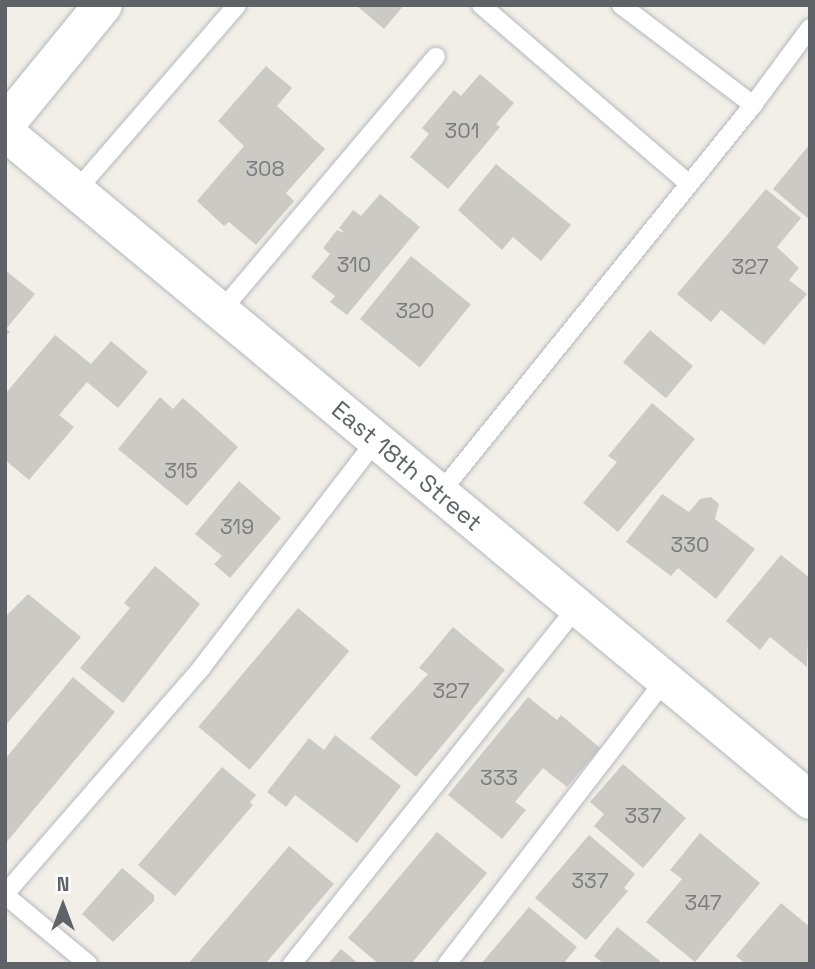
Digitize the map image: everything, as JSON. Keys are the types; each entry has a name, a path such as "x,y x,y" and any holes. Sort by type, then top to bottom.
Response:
{"street":[{"path":"5,125 103,5"},
{"name":"East 18th Street","path":"5,132 810,800"}],"lane":[{"path":"76,191 237,5"},
{"path":"481,5 689,184"},
{"path":"621,5 753,105"},
{"path":"440,493 753,105 810,28"},
{"path":"221,311 436,57"},
{"path":"88,964 5,894 201,667 376,440"},
{"path":"292,964 578,607"},
{"path":"447,964 665,680"}],"building":[{"path":"356,5 404,5 384,29"},
{"path":"266,66 292,88 277,106 325,149 286,193 294,201 256,245 229,222 224,226 197,201 244,146 218,121"},
{"path":"480,74 514,103 496,124 500,127 448,189 410,157 429,134 422,128 454,90 461,96"},
{"path":"810,144 810,220 773,189"},
{"path":"496,164 571,225 541,261 513,237 502,250 458,210"},
{"path":"766,189 801,218 777,247 799,268 789,280 807,294 764,345 721,310 711,322 677,294"},
{"path":"380,194 420,227 347,315 330,302 335,296 311,277 330,254 323,248 337,230 345,233 339,228 353,210 361,216"},
{"path":"411,256 471,304 420,367 360,319"},
{"path":"5,270 35,294 6,329 10,332 5,337"},
{"path":"650,330 693,366 666,398 623,362"},
{"path":"55,335 91,364 111,341 148,372 118,408 87,382 59,415 74,427 29,480 5,460 5,394"},
{"path":"160,397 173,409 183,398 238,447 187,506 118,449"},
{"path":"652,403 695,439 618,532 583,503 617,462 608,456"},
{"path":"239,481 281,518 230,578 214,564 222,556 195,534"},
{"path":"662,494 689,512 700,499 711,497 719,504 715,519 755,549 716,599 678,568 671,576 626,542"},
{"path":"781,555 810,578 807,667 770,637 760,650 726,621"},
{"path":"155,566 200,604 123,703 80,668 130,608 124,603"},
{"path":"28,594 81,637 5,726 5,617"},
{"path":"298,608 349,651 250,770 198,727"},
{"path":"453,627 505,670 416,777 370,738 428,674 419,668"},
{"path":"73,677 115,712 5,844 5,759"},
{"path":"528,697 557,720 561,715 600,748 567,787 543,768 515,802 526,810 502,839 448,795"},
{"path":"335,735 401,786 357,843 295,795 286,807 267,792 309,738 324,750"},
{"path":"623,764 686,818 643,868 594,826 604,814 590,802"},
{"path":"222,767 256,795 250,802 253,805 175,896 138,865"},
{"path":"437,832 487,873 411,964 379,964 348,938"},
{"path":"700,833 760,883 695,962 646,922 682,879 670,870"},
{"path":"589,835 635,874 624,888 628,891 586,940 535,898"},
{"path":"289,846 334,884 265,964 188,964"},
{"path":"122,868 154,895 154,901 113,942 82,914"},
{"path":"781,903 810,927 810,964 746,964 736,956"},
{"path":"529,907 577,947 563,964 481,964"},
{"path":"617,927 660,961 657,964 604,964 594,956"},
{"path":"341,949 359,964 328,964"}]}
